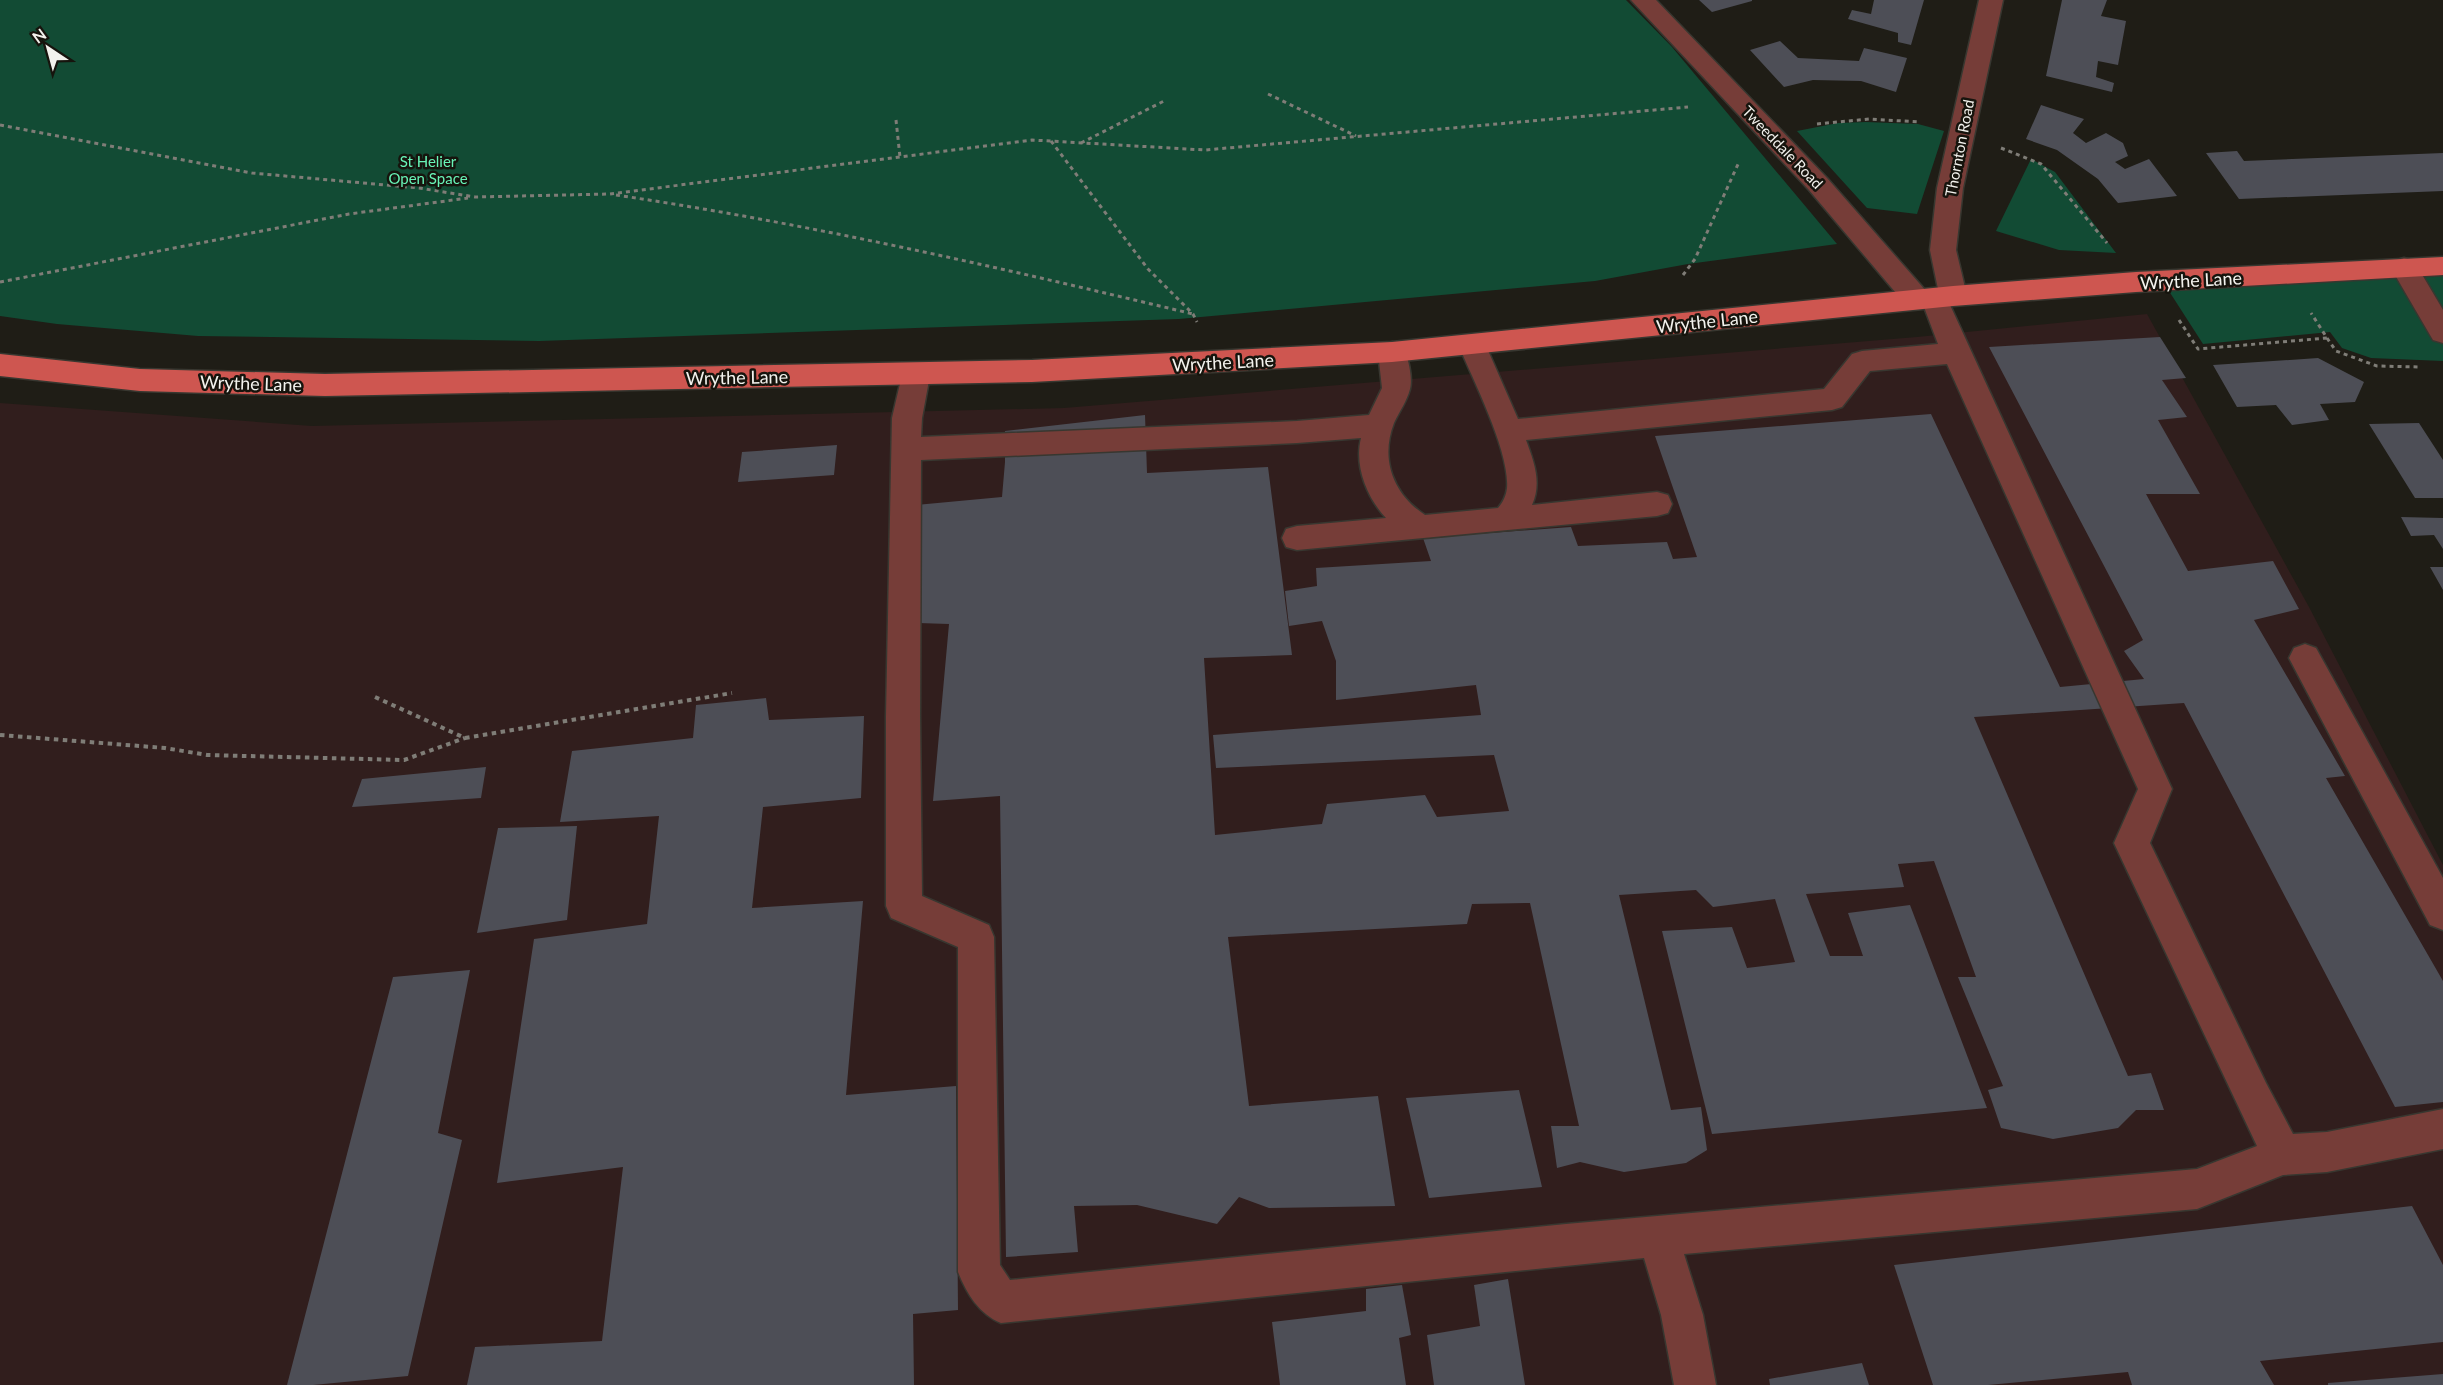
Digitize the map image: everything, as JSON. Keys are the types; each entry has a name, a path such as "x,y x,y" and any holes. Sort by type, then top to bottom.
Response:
{"main road":[{"name":"Wrythe Lane","path":"0,365 140,380 325,385 916,375 1237,362 1473,345 1935,298 2154,282 2443,266"}],"street":[{"name":"Tweeddale Road","path":"1643,0 1803,166 1878,250 1935,298"},
{"name":"Thornton Road","path":"1935,298 1950,188 1991,0"},
{"path":"2404,268 2443,333"},
{"path":"1935,298 1956,353 2156,789 2132,843 2252,1097 2283,1155"},
{"path":"1473,345 1520,466 1522,495 1518,507 1506,520"},
{"path":"1392,352 1396,388 1379,425 1373,452 1390,504 1403,517 1420,527"},
{"path":"1508,431 1832,399 1862,361 1956,353"},
{"path":"916,375 907,418 903,716 904,906 976,937 979,1272 1001,1302 1658,1236 2197,1189 2283,1155 2327,1152 2443,1129"},
{"path":"907,449 1297,432 1379,425"},
{"path":"1297,538 1657,504"},
{"path":"2305,658 2443,913"},
{"path":"1658,1236 1682,1315 1695,1385"}],"path":[{"path":"1268,94 1357,137"},
{"path":"0,282 349,214 475,197 610,194 1032,140 1205,150 1686,107 1736,97"},
{"path":"1081,144 1166,100"},
{"path":"896,120 900,157"},
{"path":"0,125 252,173 419,188 475,197"},
{"path":"1051,141 1148,269 1192,314 1202,331"},
{"path":"1683,275 1695,260 1744,152"},
{"path":"610,194 692,205 944,255 1192,314"},
{"path":"2286,274 2336,351 2377,366 2432,368"},
{"path":"2154,282 2198,349 2327,338"},
{"path":"0,735 165,748 216,755 404,760 465,738 732,693"},
{"path":"375,697 465,738"}],"shaded area":[{"path":"2147,314 2309,607 2443,865 2443,1385 0,1385 0,403 312,426 1064,408 1917,337"}],"green space":[{"name":"St Helier Open Space","path":"0,0 1626,0 1672,47 1837,244 1688,264 1595,281 1179,319 539,341 198,336 57,324 0,316"},
{"path":"1838,123 1918,124 1944,131 1917,214 1867,208 1797,131"},
{"path":"2031,159 2055,172 2116,253 2059,250 1996,231"},
{"path":"2443,271 2443,361 2371,358 2342,348 2330,332 2203,344 2167,288"}],"building":[{"path":"1699,0 1752,0 1752,1 1712,12"},
{"path":"1874,0 1924,0 1911,45 1898,42 1898,33 1848,19 1852,10 1871,14"},
{"path":"2062,0 2107,0 2101,16 2126,21 2118,65 2098,61 2096,77 2114,83 2112,92 2046,76"},
{"path":"1780,41 1798,58 1859,61 1864,48 1907,58 1896,92 1861,81 1813,80 1784,87 1750,50"},
{"path":"2041,105 2084,119 2073,133 2086,143 2106,133 2123,143 2128,156 2115,162 2125,169 2149,159 2177,196 2118,203 2098,179 2057,150 2026,139"},
{"path":"2237,151 2244,161 2443,153 2443,191 2239,199 2206,153"},
{"path":"2160,337 2186,378 2162,380 2187,417 2158,420 2200,494 2146,494 2188,571 2273,561 2299,609 2254,620 2345,776 2326,778 2443,981 2443,1102 2395,1107 2184,703 1974,717 2128,1076 2151,1073 2164,1110 2136,1110 2118,1128 2053,1139 2001,1128 1988,1090 2003,1086 1958,977 1976,977 1934,861 1898,864 1904,887 1806,894 1830,956 1863,956 1848,913 1910,905 1987,1108 1712,1134 1662,931 1732,927 1747,968 1795,962 1775,899 1713,907 1696,890 1619,895 1671,1110 1701,1107 1707,1150 1686,1163 1624,1172 1580,1162 1557,1168 1551,1126 1579,1126 1530,903 1472,904 1467,924 1228,937 1249,1106 1378,1096 1395,1206 1269,1208 1239,1197 1217,1224 1137,1205 1074,1206 1078,1252 1006,1257 1000,796 933,801 949,624 918,623 916,505 1002,497 1005,431 1145,415 1147,473 1268,467 1292,655 1204,658 1215,835 1322,824 1327,804 1425,795 1437,817 1509,811 1494,755 1216,768 1213,735 1481,715 1476,685 1336,700 1336,661 1322,621 1289,626 1285,591 1317,586 1316,568 1431,561 1423,538 1571,527 1578,546 1667,542 1673,559 1697,557 1655,436 1931,414 2060,687 2144,679 2124,651 2143,640 1989,347"},
{"path":"2318,358 2364,382 2355,402 2320,404 2329,420 2292,425 2276,405 2237,407 2213,365"},
{"path":"2419,423 2443,460 2443,498 2415,498 2369,424"},
{"path":"837,445 834,475 738,482 742,452"},
{"path":"2401,517 2443,518 2443,549 2434,535 2411,536"},
{"path":"2430,567 2443,567 2443,590"},
{"path":"766,698 769,720 864,716 861,798 763,807 752,908 863,901 846,1095 956,1086 958,1310 913,1314 914,1385 467,1385 475,1347 602,1341 623,1167 497,1183 534,939 647,924 659,816 560,822 572,751 693,738 696,705"},
{"path":"486,767 481,798 352,807 362,779"},
{"path":"577,826 567,920 477,933 498,828"},
{"path":"470,970 438,1133 462,1140 408,1376 313,1385 287,1385 393,977"},
{"path":"1519,1090 1542,1187 1429,1198 1406,1098"},
{"path":"2412,1206 2443,1265 2443,1342 2260,1361 2274,1385 2132,1385 2128,1372 1988,1385 1933,1385 1894,1265"},
{"path":"1508,1279 1525,1385 1434,1385 1427,1335 1480,1326 1474,1285"},
{"path":"1402,1285 1411,1335 1399,1338 1406,1385 1280,1385 1272,1322 1366,1311 1366,1289"},
{"path":"1862,1363 1869,1385 1770,1385 1769,1379"},
{"path":"2443,1374 2443,1385 2328,1385 2328,1383"}]}
